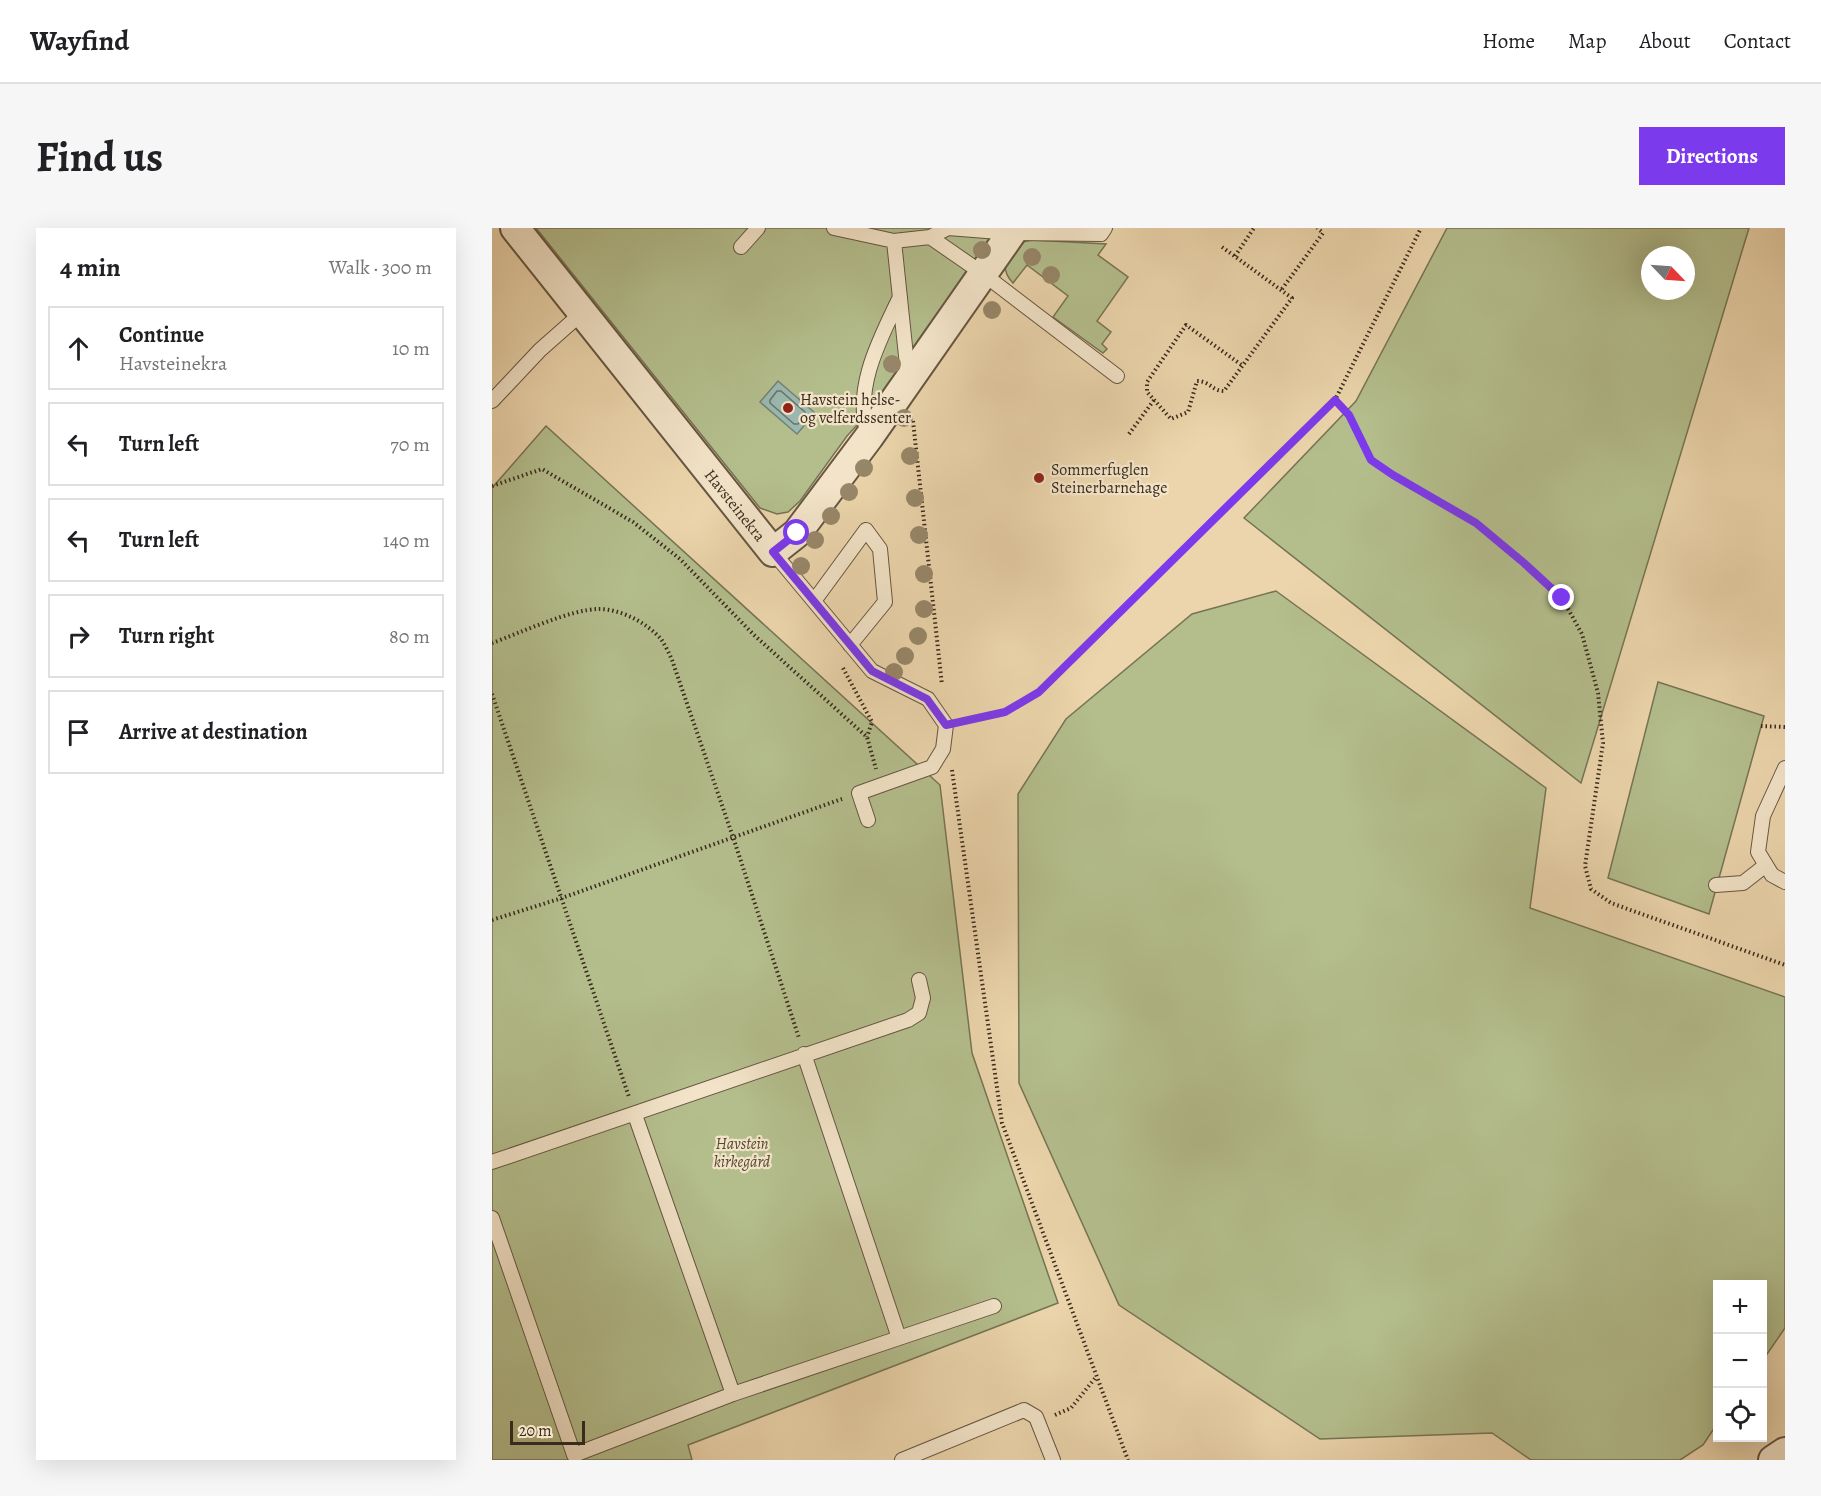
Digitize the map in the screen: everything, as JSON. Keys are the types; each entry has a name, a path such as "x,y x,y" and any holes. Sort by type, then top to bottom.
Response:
{"street":[{"name":"Havsteinekra","path":"515,228 773,552 797,533 869,437 1014,230"},
{"path":"1773,1460 1785,1452"}],"lane":[{"path":"741,247 758,228"},
{"path":"834,228 894,241 930,237 948,228 1101,234 1105,228"},
{"path":"930,237 982,273 1117,376"},
{"path":"894,241 909,380"},
{"path":"869,437 864,423 862,400 877,345 900,297"},
{"path":"492,401 540,350 583,312"},
{"path":"814,601 866,530 880,549 885,602 850,645"},
{"path":"773,552 872,671 927,699 946,725 944,749 932,767 860,793 868,820"},
{"path":"1785,768 1763,816 1758,852 1772,875 1785,882"},
{"path":"1716,885 1743,883 1766,865"},
{"path":"492,1162 908,1020 919,1013 922,998 920,980"},
{"path":"804,1054 899,1338"},
{"path":"634,1115 733,1394"},
{"path":"492,1218 574,1455 733,1394 994,1306"},
{"path":"902,1460 1024,1410 1036,1417 1053,1460"}],"path":[{"path":"1235,256 1254,228"},
{"path":"1281,290 1323,233 1317,228"},
{"path":"946,725 1005,712 1039,692 1335,400 1420,228"},
{"path":"1222,247 1292,298 1243,366 1224,391 1218,391 1205,381 1197,381 1188,412 1171,419 1147,392 1147,382 1186,325 1243,366"},
{"path":"909,380 946,725 1002,1123 1128,1460"},
{"path":"1129,434 1154,400"},
{"path":"1335,400 1349,415 1371,460 1476,523 1562,598 1582,634 1598,693 1603,743 1585,866 1590,889 1611,903 1785,965"},
{"path":"492,486 542,469 633,522 680,559 754,635 867,737 880,785"},
{"path":"492,643 577,612 599,609 620,613 644,625 661,639 672,660 733,837 804,1054"},
{"path":"850,645 842,662 843,670 872,722 867,737"},
{"path":"492,694 634,1115"},
{"path":"1761,726 1785,727"},
{"path":"492,920 562,898 860,793"},
{"path":"1037,1422 1071,1408 1097,1376"}],"green space":[{"path":"536,228 1005,228 882,398 847,436 800,501 788,512 777,514 760,508"},
{"path":"1447,228 1749,228 1581,783 1244,518 1356,401"},
{"path":"1033,240 1106,244 1098,255 1128,277 1097,321 1111,332 1102,344 1107,349 1103,353 1053,317 1068,296 1027,265 1013,283 1008,277 1005,265 1022,242"},
{"name":"Havstein kirkegård","path":"546,426 940,785 972,1053 1058,1303 688,1445 692,1460 492,1460 492,488"},
{"path":"1276,591 1546,788 1530,908 1785,997 1785,1328 1767,1354 1767,1280 1713,1280 1713,1430 1703,1445 1680,1460 1531,1460 1492,1433 1320,1439 1119,1305 1019,1083 1018,794 1066,719 1192,614"},
{"path":"1658,682 1764,716 1709,914 1608,878"}],"water":[{"name":"Havstein helse- og velferdssenter","path":"778,381 815,413 797,434 760,402"}],"place":[{"name":"Havstein helse- og velferdssenter","path":"788,408"},
{"name":"Sommerfuglen Steinerbarnehage","path":"1039,478"}],"route":[{"path":"797,533 773,552 872,671 927,699 946,725 1005,712 1039,692 1335,400 1349,415 1371,460 1476,523 1562,598"}]}
